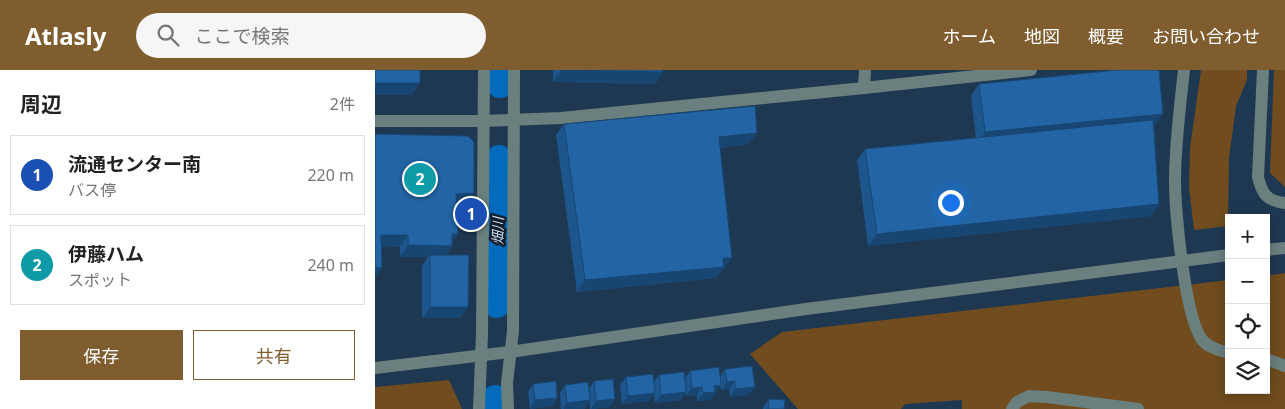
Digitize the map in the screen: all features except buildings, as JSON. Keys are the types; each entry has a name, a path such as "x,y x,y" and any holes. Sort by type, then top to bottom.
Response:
{"street":[{"path":"479,409 484,70"},
{"path":"508,409 507,383 513,330 514,70"},
{"path":"864,88 865,70"},
{"path":"375,121 483,121 587,116 1031,70"},
{"path":"1184,70 1176,147 1175,182 1183,262 1193,322 1204,342 1225,352"},
{"path":"1263,70 1258,177 1261,191 1274,202 1285,203"},
{"path":"1270,250 1285,248"},
{"path":"375,368 481,356 806,309 1225,256"},
{"path":"1270,360 1285,366"},
{"path":"1012,409 1017,402 1029,396 1137,409"}],"shaded area":[{"path":"1201,70 1247,70 1247,80 1236,106 1229,158 1228,214 1225,214 1225,226 1194,230 1189,187 1190,148"},
{"path":"1274,70 1285,70 1285,187 1270,173"},
{"path":"1285,273 1285,409 962,409 962,400 905,404 901,409 798,409 750,354 782,332 1225,280 1225,394 1270,394 1270,275"},
{"path":"449,380 462,409 375,409 375,387"}],"waterway":[{"name":"畑川","path":"500,70 500,85"},
{"name":"畑川","path":"497,305 499,158"},
{"name":"畑川","path":"495,398 497,409"}],"place":[{"name":"伊藤ハム","path":"420,179"},
{"name":"流通センター南","path":"471,214"}]}
